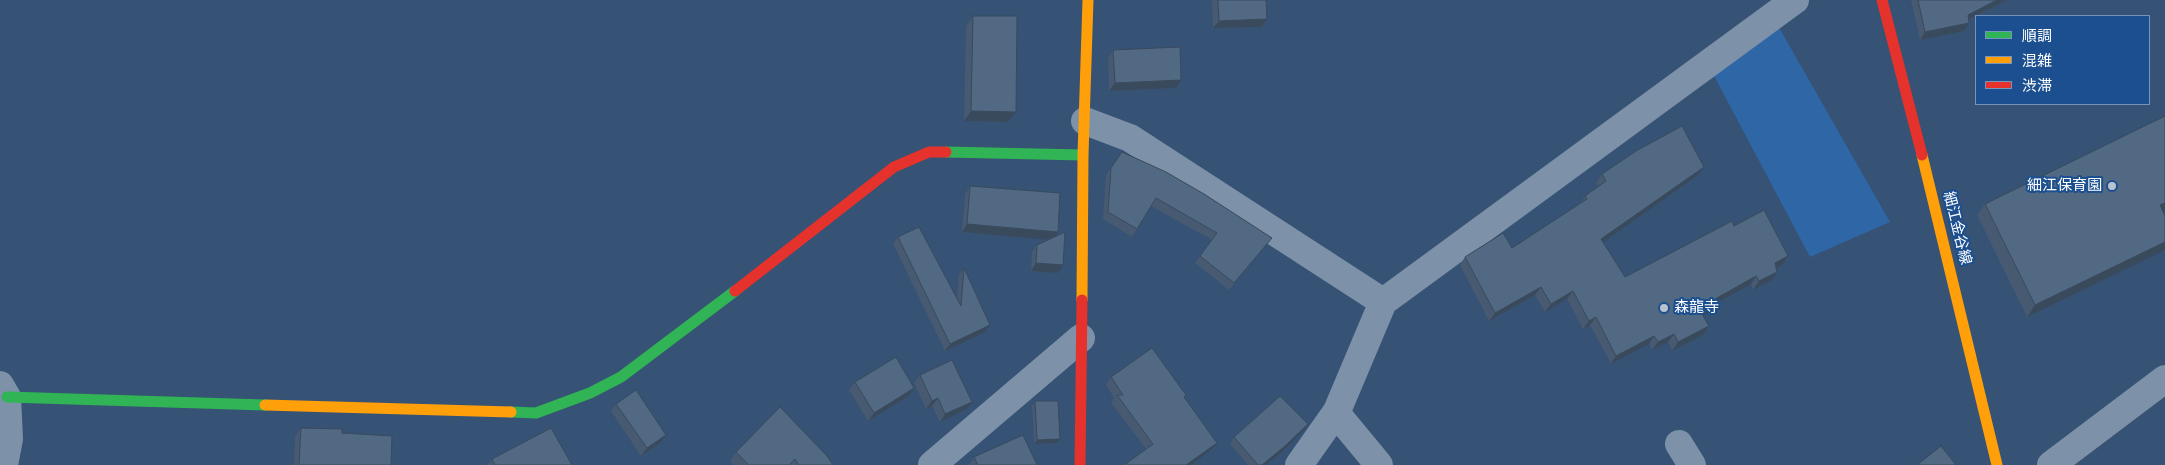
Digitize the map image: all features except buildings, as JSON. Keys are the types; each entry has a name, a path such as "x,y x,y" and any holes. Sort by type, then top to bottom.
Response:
{"street":[{"path":"1080,465 1083,155 1088,0"},
{"path":"1299,465 1336,413 1383,302 1795,0"},
{"name":"細江金谷線","path":"1882,0 1944,239 1997,465"},
{"path":"1085,121 1130,138 1383,302"},
{"path":"4,465 9,440 3,391 536,413 590,393 621,377 785,253 894,167 929,152 1083,155"},
{"path":"932,465 1081,338"},
{"path":"2051,465 2165,379"},
{"path":"1336,413 1379,465"}],"shaded area":[{"path":"1777,24 1890,222 1810,257 1713,74"}],"traffic: fast":[{"path":"946,152 1083,155"},
{"path":"511,412 536,413 590,393 621,377 735,291"},
{"path":"7,397 265,405"}],"traffic: slow":[{"path":"1082,300 1083,155 1088,0"},
{"path":"1922,155 1997,465"},
{"path":"265,405 511,412"}],"traffic: jam":[{"path":"1882,0 1922,155"},
{"path":"735,291 894,167 929,152 946,152"},
{"path":"1080,465 1082,300"}],"place":[{"name":"細江保育園","path":"2112,186"},
{"name":"森龍寺","path":"1664,308"}]}
